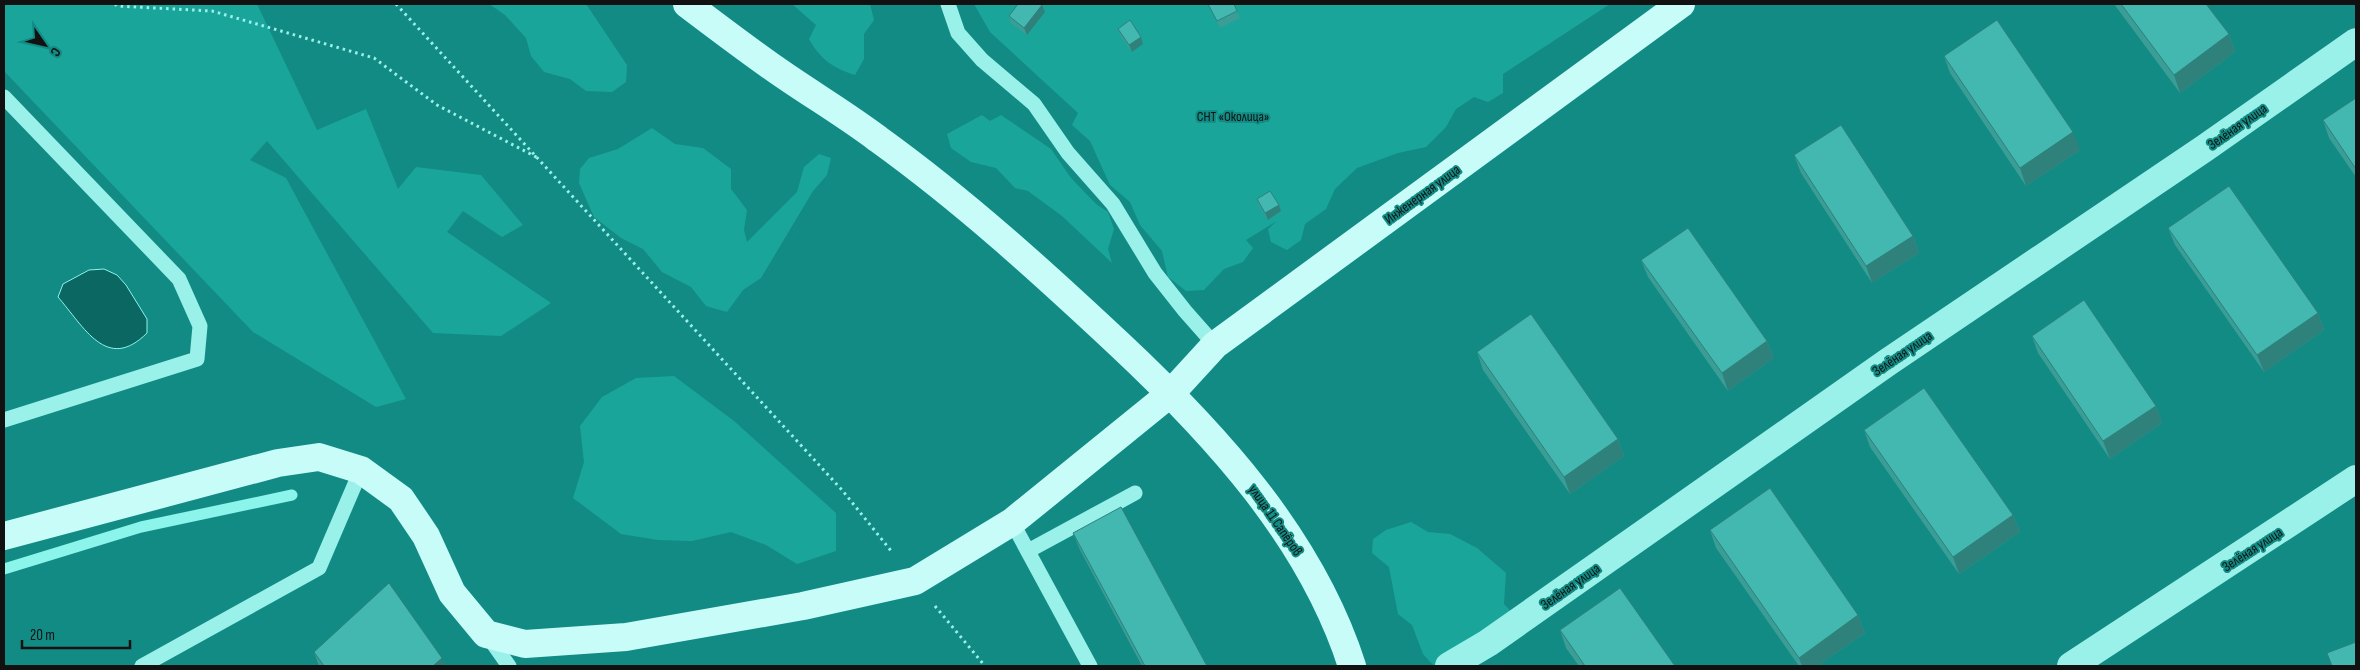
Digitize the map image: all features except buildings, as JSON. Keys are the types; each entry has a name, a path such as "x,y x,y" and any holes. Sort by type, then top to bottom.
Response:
{"street":[{"name":"улица 11 Сапёров","path":"687,4 773,68 879,139 998,233 1171,393 1271,510 1300,552 1325,601 1352,666"},
{"name":"Инженерная улица","path":"486,634 525,644 626,637 803,606 915,581 1012,522 1171,393 1215,346 1681,4"},
{"name":"Зелёная улица","path":"1449,666 1488,643 1888,362 2205,148 2356,42"},
{"path":"4,536 278,463 318,458 361,470 401,499 426,536 452,593 486,634"},
{"name":"Зелёная улица","path":"2072,666 2356,479"}],"lane":[{"path":"948,4 958,33 982,60 1034,104 1068,153 1113,204 1155,273 1215,346"},
{"path":"4,97 178,279 200,326 198,360 4,420"},
{"path":"142,666 319,568 361,470"},
{"path":"1028,551 1135,492"},
{"path":"1012,522 1090,666"},
{"path":"486,634 509,666"}],"path":[{"path":"115,4 117,6 212,11 374,58 437,105 542,161"},
{"path":"396,4 842,490 985,666"}],"green space":[{"path":"4,4 257,4 317,130 366,109 398,189 416,167 481,175 523,225 502,237 463,211 447,232 551,303 501,336 433,333 267,141 250,160 286,178 406,399 376,407 253,332 4,71"},
{"path":"489,4 586,4 627,65 626,82 612,92 586,91 570,79 544,72 531,56 526,38 505,15"},
{"path":"792,4 870,4 874,20 864,34 864,59 855,75 834,66 818,52 809,39 816,25"},
{"name":"СНТ «Околица»","path":"974,4 1610,4 1503,74 1503,93 1488,102 1474,97 1456,109 1446,127 1426,147 1398,153 1357,168 1335,189 1326,209 1305,224 1301,240 1287,250 1271,242 1268,229 1277,221 1246,240 1253,248 1243,262 1224,269 1204,290 1186,291 1168,277 1162,251 1140,225 1130,202 1110,185 1090,141 1072,125 1078,113 990,32"},
{"path":"982,115 990,121 1001,115 1051,149 1071,178 1096,204 1108,212 1114,229 1108,249 1112,263 1062,216 1028,191 1015,188 996,168 971,162 951,148 947,134"},
{"path":"652,128 675,144 703,148 731,169 731,189 747,210 744,230 747,242 797,192 804,167 819,154 831,158 827,175 813,191 761,278 743,290 727,312 706,306 691,287 662,272 643,249 621,238 594,217 579,183 580,169 589,158 618,149"},
{"path":"674,376 734,421 836,513 836,551 797,564 766,545 731,532 692,541 658,540 621,534 573,498 584,462 580,426 602,397 636,378"},
{"path":"1411,522 1428,532 1450,534 1477,548 1506,573 1504,604 1518,619 1468,666 1434,666 1423,654 1412,625 1398,614 1389,567 1372,553 1373,539 1386,530"}],"water":[{"path":"104,269 117,275 126,285 147,319 147,333 133,344 120,348 108,347 97,341 77,321 58,297 63,284 89,270"}],"waterway":[{"path":"4,569 141,527 292,495"}]}
